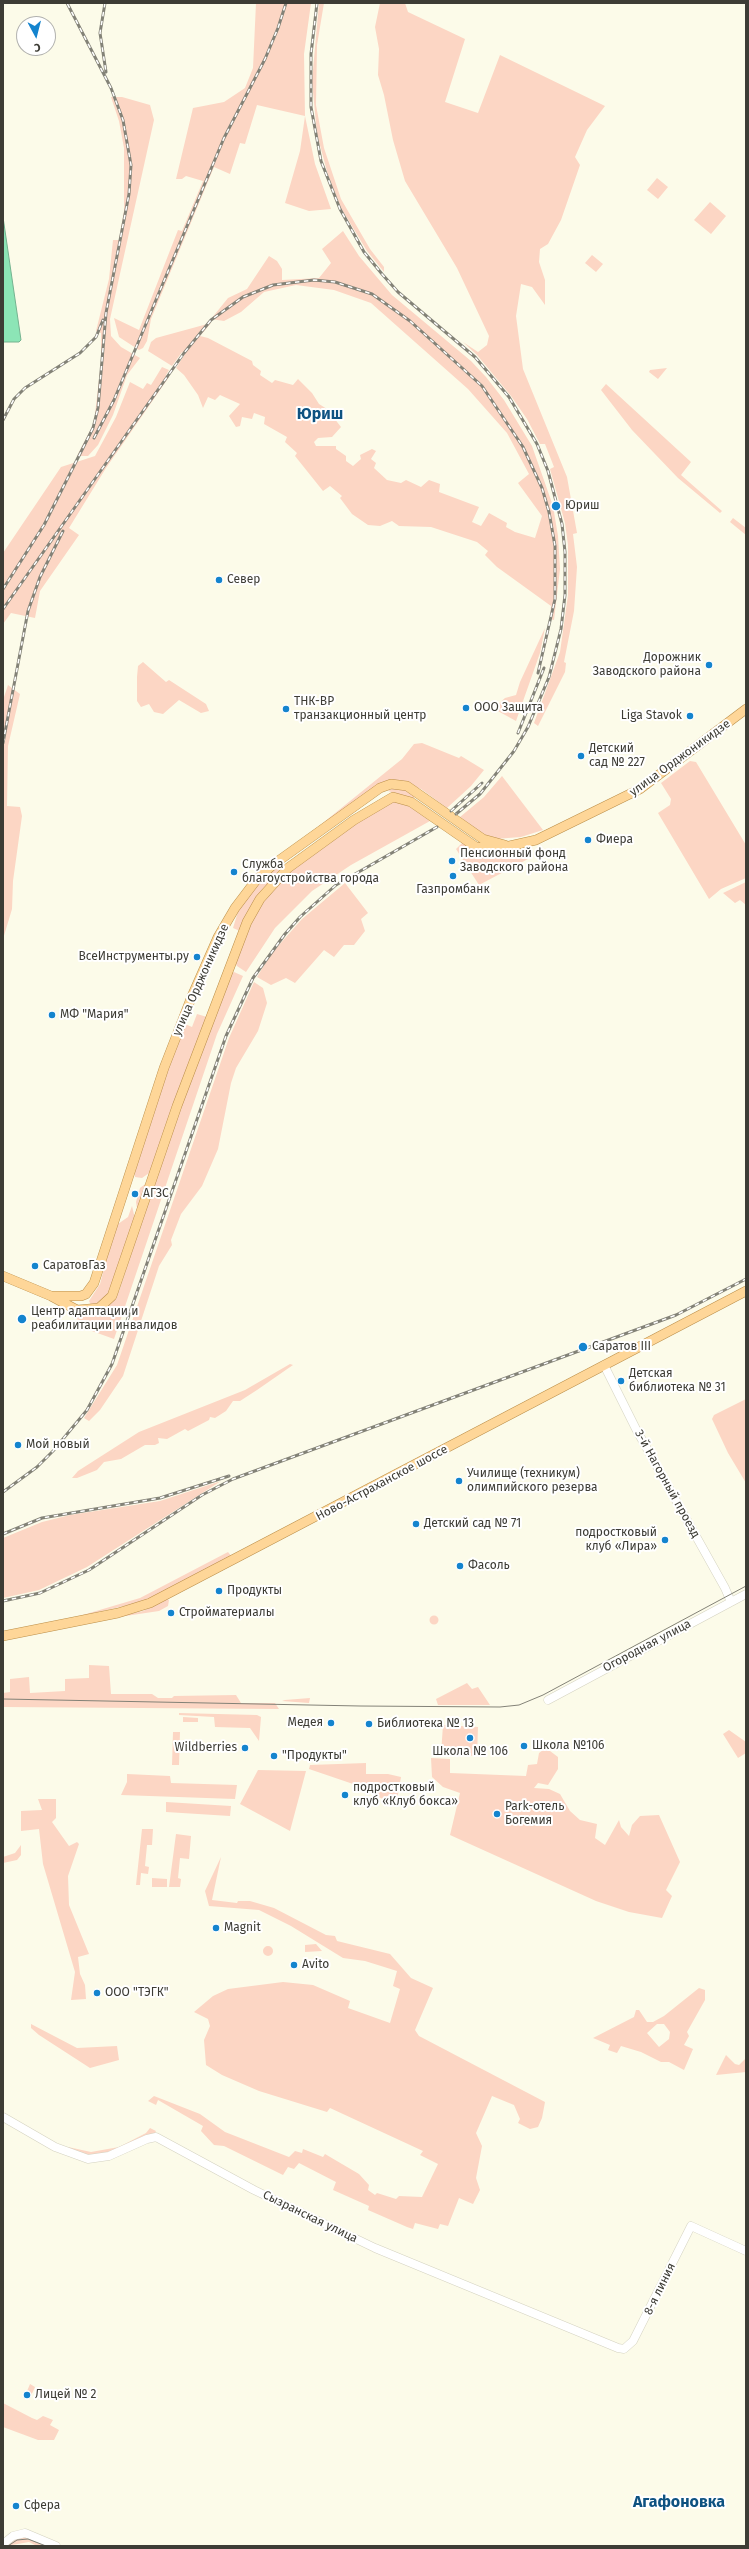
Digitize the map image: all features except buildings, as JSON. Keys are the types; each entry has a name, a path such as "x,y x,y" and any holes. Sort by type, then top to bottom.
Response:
{"main road":[{"name":"улица Орджоникидзе","path":"95,1309 109,1300 116,1289 177,1106 247,922 260,899 288,868 354,820 393,797 411,802 476,847 496,849 524,844 546,836 640,789 746,710"},
{"name":"улица Орджоникидзе","path":"86,1294 99,1269 164,1068 209,957 241,899 257,879 283,858 380,788 397,784 413,789 483,839 502,844 524,844"},
{"path":"283,858 288,868"},
{"path":"3,1276 51,1296 77,1310 95,1309"},
{"name":"Ново-Астраханское шоссе","path":"3,1636 118,1613 150,1603 746,1291"},
{"path":"51,1296 74,1298 86,1294 86,1305 95,1309"}],"street":[{"name":"3-й Нагорный проезд","path":"604,1365 636,1429 725,1588 731,1602"},
{"name":"Огородная улица","path":"548,1700 746,1594"},
{"name":"Сызранская улица","path":"3,2117 55,2147 88,2159 109,2156 147,2139 156,2137 254,2190 375,2248 624,2349"},
{"name":"8-я линия","path":"624,2349 633,2341 691,2226 746,2251"},
{"path":"3,2544 13,2536 25,2533 56,2546"}],"shaded area":[{"path":"256,3 311,3 304,54 305,116 257,105 245,144 240,143 230,174 214,167 151,319 147,341 143,348 139,350 119,337 114,318 139,330 178,230 182,231 203,181 186,176 182,179 176,179 193,108 224,102 245,88 253,68"},
{"path":"319,3 324,3 317,45 316,105 324,148 341,199 370,249 384,267 384,272 367,251 341,208 328,175 317,134 312,81"},
{"path":"380,3 405,3 408,12 465,39 445,102 478,113 500,55 605,106 587,130 575,157 580,165 561,220 548,244 540,249 539,262 545,280 545,305 532,287 521,284 516,316 523,369 567,477 577,533 573,534 577,567 574,611 564,662 566,663 565,672 538,726 534,723 560,652 568,595 568,545 565,523 550,469 554,467 545,444 540,444 527,419 511,396 477,355 463,342 478,352 487,345 489,336 457,268 405,181 393,140 384,95 378,75 379,49 375,27"},
{"path":"111,97 122,97 150,105 154,120 110,319 111,336 121,347 140,358 127,375 113,415 98,445 88,456 77,456 94,423 101,362 101,333 96,331 109,279 113,240 119,240 124,211 124,148 119,121"},
{"path":"305,116 315,164 331,209 309,211 285,203 300,151"},
{"path":"657,178 668,187 658,199 647,190"},
{"path":"710,202 726,216 711,234 694,220"},
{"path":"3,217 21,340 19,342 3,342"},
{"path":"343,231 359,256 392,295 471,361 486,377 504,400 532,446 553,506 558,536 560,569 554,620 550,619 551,606 497,567 485,555 488,551 477,542 431,527 399,526 392,521 380,526 368,525 352,514 340,498 342,496 330,486 323,491 295,456 297,453 285,442 287,437 264,424 265,417 254,413 252,419 242,417 240,426 236,427 229,416 240,404 220,395 215,400 208,397 203,408 198,395 184,375 176,368 185,354 182,352 172,366 148,351 151,342 156,338 211,323 200,336 208,338 252,361 253,365 261,371 260,375 272,383 275,380 293,385 298,379 312,393 319,404 327,409 341,427 332,437 318,438 314,442 316,446 336,446 336,449 346,456 346,461 353,466 361,459 360,455 372,449 376,451 371,459 376,463 374,468 387,480 401,483 406,480 421,487 429,480 440,484 439,492 479,507 472,522 481,526 489,513 507,523 506,527 515,532 535,538 542,516 518,483 529,474 507,433 468,389 371,303 334,290 296,285 264,292 241,312 224,321 211,319 228,298 247,289 269,256 277,261 282,269 282,280 319,278 331,263 322,249"},
{"path":"592,255 603,264 596,272 585,263"},
{"path":"162,367 169,370 166,375 169,377 106,468 69,528 79,535 40,591 35,618 11,613 3,624 3,553 61,467 95,456 116,417 130,382 143,389 147,383 151,385"},
{"path":"667,368 658,379 649,372 650,370"},
{"path":"606,384 691,462 681,475 722,511 720,513 678,478 632,430 601,390"},
{"path":"733,518 746,528 746,535 730,522"},
{"path":"545,628 540,653 516,721 496,710 496,706 505,698 516,695 520,682"},
{"path":"143,662 166,682 169,680 206,704 209,711 201,713 179,700 163,714 154,712 149,704 141,707 137,701 137,677 138,666"},
{"path":"8,685 20,694 8,746 7,806 20,807 22,816 13,881 12,909 3,939 3,700"},
{"path":"422,743 459,758 461,756 484,770 471,786 447,808 421,789 397,780 303,839 402,759 414,744"},
{"path":"690,761 696,762 746,845 746,878 721,889 709,899 658,813 670,805 671,799 661,783"},
{"path":"502,776 543,830 521,837 495,839 485,836 460,817 484,797"},
{"path":"397,786 416,795 413,799 388,791"},
{"path":"389,800 409,806 430,821 351,865 312,891 275,928 246,972 237,966 235,963 258,907 292,870"},
{"path":"462,843 487,855 504,859 519,856 528,859 479,885 456,849"},
{"path":"277,866 282,870 240,931 233,928 240,905 255,886"},
{"path":"746,882 746,905 740,900 735,903 723,893"},
{"path":"345,883 368,913 361,919 365,931 354,945 344,945 334,957 324,950 295,983 286,978 271,985 257,977 271,954 302,919"},
{"path":"234,972 243,976 217,1034 114,1339 89,1330 91,1324 73,1318 74,1316 88,1316 97,1312 114,1298 119,1291 179,1107 232,973"},
{"path":"254,982 263,988 267,1003 258,1031 236,1068 231,1083 218,1149 202,1186 181,1214 171,1240 172,1245 159,1266 123,1376 100,1410 89,1421 84,1418 117,1365 229,1038"},
{"path":"197,1014 207,1017 152,1171 142,1178 135,1177 134,1170 168,1067 185,1024 192,1027"},
{"path":"148,1182 138,1214 136,1202 140,1188"},
{"path":"132,1206 136,1223 113,1289 99,1305 91,1305 89,1301 100,1284 115,1226 128,1217"},
{"path":"290,1364 293,1365 257,1390 240,1401 233,1401 226,1411 215,1418 210,1417 209,1420 188,1431 185,1429 167,1439 158,1438 159,1443 155,1445 145,1445 121,1459 104,1462 97,1470 77,1478 72,1478 78,1471 139,1432 245,1390"},
{"path":"746,1399 746,1483 728,1453 712,1419 714,1415"},
{"path":"221,1481 87,1567 39,1590 3,1598 3,1538 42,1522 70,1515 160,1501"},
{"path":"228,1552 232,1557 142,1602 76,1617 140,1598"},
{"path":"167,1599 169,1600 168,1606 159,1611 112,1618 143,1611"},
{"path":"434,1615 439,1620 434,1625 429,1620"},
{"path":"89,1665 109,1666 111,1694 152,1694 158,1698 172,1698 174,1696 236,1695 241,1703 275,1703 279,1709 3,1707 3,1693 10,1692 10,1679 29,1677 30,1693 65,1691 65,1679 89,1678"},
{"path":"467,1683 472,1689 478,1687 490,1705 438,1705 436,1699"},
{"path":"310,1698 309,1703 282,1701 285,1700"},
{"path":"179,1713 257,1715 261,1717 259,1741 250,1728 215,1727 214,1717 179,1715"},
{"path":"183,1717 198,1718 198,1722 183,1722"},
{"path":"443,1725 478,1727 477,1756 441,1754"},
{"path":"729,1730 746,1742 746,1753 738,1758 723,1734"},
{"path":"173,1732 180,1732 179,1765 172,1765"},
{"path":"546,1748 558,1757 558,1769 548,1785 538,1783 534,1788 549,1789 560,1794 570,1811 580,1820 597,1824 595,1838 605,1845 619,1820 621,1827 629,1836 632,1825 640,1816 659,1815 680,1862 666,1890 672,1896 662,1918 629,1912 596,1901 450,1835 460,1793 443,1787 432,1777 431,1758 450,1759 450,1773 526,1776 528,1765 537,1764 539,1753"},
{"path":"366,1763 366,1774 388,1774 401,1777 396,1806 356,1785 309,1769 310,1765"},
{"path":"258,1770 306,1771 290,1831 240,1804"},
{"path":"127,1774 170,1776 171,1783 237,1785 235,1799 121,1795 127,1782"},
{"path":"38,1799 56,1799 56,1818 52,1822 69,1846 77,1842 79,1844 68,1876 69,1905 89,1954 78,1957 80,1974 85,1985 86,1999 71,2000 75,1972 43,1864 39,1829 21,1831 21,1811 42,1810"},
{"path":"166,1802 231,1806 230,1816 166,1812"},
{"path":"142,1829 153,1829 152,1845 147,1845 145,1866 149,1867 148,1874 141,1873 140,1885 136,1885"},
{"path":"176,1834 191,1836 189,1859 180,1858 178,1878 181,1879 180,1887 169,1887"},
{"path":"21,1845 21,1855 17,1860 3,1863 3,1857 15,1853"},
{"path":"221,1857 212,1900 237,1903 238,1901 250,1901 274,1908 326,1935 335,1936 337,1941 390,1954 411,1978 433,1988 415,2030 419,2036 545,2102 542,2118 538,2127 530,2129 518,2123 520,2119 514,2105 492,2096 476,2133 482,2146 476,2178 480,2190 473,2204 459,2198 448,2226 440,2224 438,2229 415,2223 413,2229 407,2227 368,2210 369,2206 333,2190 336,2182 299,2163 294,2169 288,2167 283,2175 224,2146 214,2145 201,2131 203,2126 158,2100 156,2105 148,2101 154,2096 200,2114 225,2132 289,2157 295,2151 302,2153 303,2149 323,2157 325,2154 359,2174 369,2185 368,2190 375,2195 377,2193 396,2199 399,2196 422,2197 438,2164 420,2155 423,2151 330,2108 327,2112 259,2091 222,2075 206,2065 204,2040 210,2026 208,2019 194,2012 213,1996 228,1989 283,1982 313,1985 350,2001 348,2008 390,2023 400,1989 393,1986 397,1971 365,1961 343,1958 291,1926 259,1910 209,1906 205,1891"},
{"path":"152,1878 167,1879 167,1887 152,1887"},
{"path":"316,1944 322,1951 305,1952 305,1945"},
{"path":"266,1946 270,1946 272,1947 272,1955 266,1956 263,1953 263,1949"},
{"path":"699,1988 705,1990 705,2000 687,2032 689,2036 684,2045 693,2049 684,2070 669,2062 661,2062 641,2052 621,2046 617,2053 608,2050 610,2045 593,2038 634,2017 636,2010 639,2010 647,2022 653,2022 664,2016","holes":["657,2024 664,2024 670,2032 669,2039 659,2047 647,2033"]},
{"path":"31,2024 77,2048 117,2046 119,2060 90,2068 39,2035 31,2028"},
{"path":"726,2055 735,2064 739,2065 746,2058 746,2072 716,2075"},
{"path":"150,2128 156,2131 154,2135 119,2150 88,2156 66,2149 68,2147 91,2152 119,2147 146,2133"},
{"path":"30,2384 35,2387 30,2398 25,2396"},
{"path":"3,2403 37,2420 43,2416 53,2420 50,2425 59,2430 54,2440 38,2440 3,2427"},
{"path":"28,2536 52,2546 37,2546 29,2542 6,2546 16,2538"}],"tram line":[{"path":"3,1699 360,1706 500,1707 519,1705 543,1695 746,1586"},
{"path":"8,2546 17,2540 28,2539 46,2546"}],"railway":[{"path":"3,589 44,525 93,428 98,408 106,313 129,194 131,165 123,120 111,88 67,3"},
{"path":"105,3 100,33 106,72"},
{"path":"94,438 114,400 224,138 265,59 278,28 286,3"},
{"path":"317,3 311,54 311,107 321,161 340,209 364,252 398,292 475,357 509,397 537,444 548,471 562,524 565,552 565,595 561,629 549,677 528,727 514,751 480,794 456,814"},
{"path":"3,609 184,353 211,320 243,297 273,285 314,280 335,282 372,294 410,321 482,386 523,447 542,488 549,512 555,546 555,599 538,673"},
{"path":"3,420 14,399 25,388 80,353 96,337 103,320"},
{"path":"3,743 28,611 40,577 63,531"},
{"path":"518,733 544,668"},
{"path":"451,811 482,783"},
{"path":"3,1492 37,1467 53,1451 87,1410 112,1364 226,1036 253,978 285,934 300,917 336,885 437,827"},
{"path":"3,1601 40,1593 89,1570 202,1495 233,1479 676,1315 746,1279"},
{"path":"3,1534 42,1518 160,1498 229,1476"}],"place":[{"name":"Юриш","path":"556,506"},
{"name":"Север","path":"219,580"},
{"name":"Дорожник Заводского района","path":"709,665"},
{"name":"ООО Защита","path":"466,708"},
{"name":"ТНК-BP транзакционный центр","path":"286,709"},
{"name":"Liga Stavok","path":"690,716"},
{"name":"Детский сад № 227","path":"581,756"},
{"name":"Фиера","path":"588,840"},
{"name":"Пенсионный фонд Заводского района","path":"452,861"},
{"name":"Служба благоустройства города","path":"234,872"},
{"name":"Газпромбанк","path":"453,876"},
{"name":"ВсеИнструменты.ру","path":"197,957"},
{"name":"МФ \"Мария\"","path":"52,1015"},
{"name":"АГЗС","path":"135,1194"},
{"name":"СаратовГаз","path":"35,1266"},
{"name":"Центр адаптации и реабилитации инвалидов","path":"22,1319"},
{"name":"Саратов III","path":"583,1347"},
{"name":"Детская библиотека № 31","path":"621,1381"},
{"name":"Мой новый","path":"18,1445"},
{"name":"Училище (техникум) олимпийского резерва","path":"459,1481"},
{"name":"Детский сад № 71","path":"416,1524"},
{"name":"подростковый клуб «Лира»","path":"665,1540"},
{"name":"Фасоль","path":"460,1566"},
{"name":"Продукты","path":"219,1591"},
{"name":"Стройматериалы","path":"171,1613"},
{"name":"Медея","path":"331,1723"},
{"name":"Библиотека № 13","path":"369,1724"},
{"name":"Школа № 106","path":"470,1738"},
{"name":"Школа №106","path":"524,1746"},
{"name":"Wildberries","path":"245,1748"},
{"name":"\"Продукты\"","path":"274,1756"},
{"name":"подростковый клуб «Клуб бокса»","path":"345,1795"},
{"name":"Park-отель Богемия","path":"497,1814"},
{"name":"Magnit","path":"216,1928"},
{"name":"Avito","path":"294,1965"},
{"name":"ООО \"ТЭГК\"","path":"97,1993"},
{"name":"Лицей № 2","path":"27,2395"},
{"name":"Сфера","path":"16,2506"}],"district":[{"name":"Юриш","path":"320,415"},
{"name":"Агафоновка","path":"679,2503"}]}
